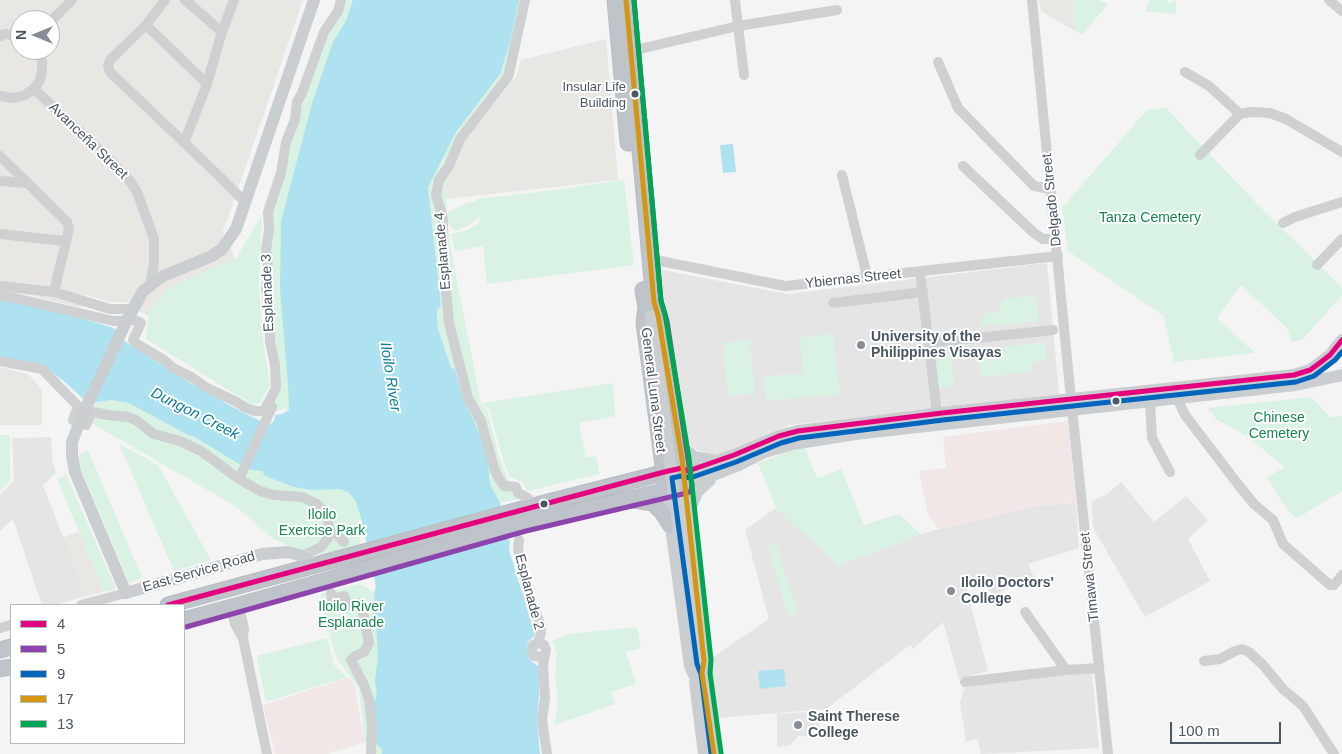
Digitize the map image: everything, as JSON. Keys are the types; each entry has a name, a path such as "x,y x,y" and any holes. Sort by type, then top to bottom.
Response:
{"highway":[{"name":"General Luna Street","path":"615,0 631,51 650,260 650,309 644,322 666,491"},
{"name":"General Luna Street","path":"626,0 623,23 638,252 650,309 660,322 685,486"},
{"path":"620,483 650,465 656,454 660,439"},
{"path":"172,604 682,468"},
{"path":"528,509 544,520 685,486"},
{"path":"625,500 653,503 662,512 671,526"},
{"path":"528,509 544,520"},
{"path":"185,620 363,570 528,509"}],"main road":[{"path":"126,593 75,472 72,442 80,420 143,291 163,276 212,256 222,249 236,229 314,0"},
{"path":"650,309 697,671 704,754"},
{"path":"1341,376 1327,367 1327,360 1342,340"},
{"path":"682,468 688,471 718,467 792,444 855,434 1029,409 1294,375 1310,370 1330,355"},
{"path":"1071,405 1150,401 1295,385 1341,376"},
{"path":"697,671 704,661 685,486 780,436 798,431 937,413 1029,409"},
{"path":"677,437 684,448 694,457 718,467"},
{"path":"688,517 697,492 718,467"},
{"path":"666,491 690,666 697,671 714,754"},
{"name":"East Service Road","path":"126,593 262,554 288,552 302,556"},
{"path":"302,556 315,566"}],"street":[{"path":"60,12 72,0"},
{"path":"165,0 146,25 110,60 108,66 110,72 245,202"},
{"path":"185,0 222,32"},
{"path":"184,143 207,84 222,32 234,0"},
{"name":"Esplanade 3","path":"239,479 266,417 277,397 273,395 276,388 275,365 270,341 270,314 266,289 268,212 282,173 286,142 295,120 297,102 324,32 338,11 341,0"},
{"name":"Esplanade 4","path":"525,0 508,77 460,139 449,166 441,176 436,195 443,218 443,256 449,322 468,398 481,422 495,470 500,480 504,486 516,487 528,509"},
{"path":"735,0 744,75"},
{"name":"Delgado Street","path":"1032,0 1071,405"},
{"path":"1328,0 1342,11"},
{"path":"631,51 738,26 837,10"},
{"path":"146,25 207,84"},
{"path":"0,96 14,98 25,95 34,89 40,80 42,60"},
{"path":"938,62 958,108 1034,186 1051,189"},
{"path":"1185,72 1209,86 1240,114"},
{"name":"Avanceña Street","path":"34,89 110,160 138,192 154,239 154,264 150,284"},
{"path":"1200,154 1240,114 1260,112 1286,119 1342,152"},
{"path":"0,156 67,222 69,229 54,292"},
{"path":"964,166 1043,240 1056,239"},
{"path":"842,175 867,276"},
{"path":"0,181 26,183"},
{"path":"1283,224 1295,217 1342,202"},
{"path":"0,234 65,241"},
{"path":"1317,265 1342,238"},
{"name":"Ybiernas Street","path":"650,260 785,286 1058,256"},
{"path":"920,272 937,413"},
{"path":"0,286 69,295 110,310 128,319"},
{"path":"833,303 923,292"},
{"path":"0,296 113,321 135,320 141,323 133,340 180,373 255,411 264,411 273,395"},
{"path":"929,343 1053,330"},
{"path":"0,361 42,369 78,406 73,420 80,420 86,424 91,413 94,412 108,416 129,417 138,421 154,434 180,441 201,451 239,479 266,493 310,499 326,513 330,532 321,547 302,556"},
{"path":"1177,398 1185,416 1237,483 1254,504 1273,520 1283,544 1330,585 1334,585 1342,575"},
{"path":"1150,401 1152,438 1170,472"},
{"name":"Timawa Street","path":"1071,405 1108,754"},
{"path":"330,532 336,532 344,542"},
{"name":"Esplanade 2","path":"519,540 518,549 528,594 541,626 538,643 542,644 545,648 542,669 545,698 542,720 547,754"},
{"name":"East Service Road","path":"85,604 126,593"},
{"path":"330,593 332,599 344,596 345,600 351,605 361,603 369,643 364,652 351,660 364,685 369,700 372,725 371,754"},
{"path":"235,606 235,624 243,638 267,754"},
{"path":"1025,612 1066,670"},
{"path":"1204,661 1220,659 1242,649 1249,652 1302,706 1334,754"},
{"path":"965,682 1066,670 1100,668"}],"shaded area":[{"path":"0,0 303,0 227,221 222,229 233,252 239,297 183,339 126,302 109,302 86,295 80,308 17,292 0,291"},
{"path":"1039,0 1074,0 1075,31 1041,11"},
{"path":"606,39 618,180 447,199 446,185 465,139 516,77 521,60"},
{"name":"University of the Philippines Visayas","path":"1047,263 1059,394 789,425 717,457 695,449 681,436 657,269 787,294"},
{"path":"0,367 28,374 42,390 42,425 0,425"},
{"path":"1068,421 1076,503 1036,506 939,529 928,515 919,471 946,468 943,437"},
{"path":"51,437 53,463 56,473 43,485 86,596 59,604 42,604 13,519 0,531 0,495 14,481 12,438"},
{"path":"1121,482 1154,522 1186,496 1208,520 1188,539 1210,581 1145,617 1093,528 1092,501 1107,494"},
{"path":"1076,503 1079,548 1028,564 1034,577 992,596 985,583 966,587 988,671 959,679 943,622 913,649 910,645 826,709 718,718 710,659 769,619 745,530 776,508 839,565 939,529 1036,506"},
{"path":"79,531 104,592 86,596 63,538"},
{"path":"1092,672 1099,748 981,754 977,739 966,742 960,703 965,685"},
{"path":"350,677 354,685 365,742 327,754 275,754 263,705"},
{"name":"Saint Therese College","path":"823,711 816,737 798,736 789,746 777,747 777,714"}],"green space":[{"path":"337,0 361,0 311,131 301,140 312,153 296,414 285,408 271,413 270,418 245,412 143,351 137,339 172,363 247,405 263,407 273,387 263,287 278,172 294,102 335,9"},
{"path":"512,0 530,0 514,77 465,139 446,185 450,244 481,404 488,412 499,457 508,480 519,484 524,498 493,503 468,407 463,399 456,370 451,369 438,329 428,187"},
{"path":"1074,0 1099,0 1108,4 1082,35 1075,31"},
{"path":"1150,0 1167,0 1170,3 1176,0 1176,14 1145,11"},
{"name":"Tanza Cemetery","path":"1166,108 1257,204 1342,288 1342,295 1303,339 1292,342 1287,328 1241,285 1217,318 1255,353 1174,362 1164,316 1068,251 1062,208 1147,110"},
{"path":"624,180 634,265 487,284 483,246 455,251 451,234 468,230 480,222 479,217 468,226 455,231 448,223 448,212 467,203 477,201 477,199"},
{"path":"262,215 259,287 263,341 270,385 260,403 251,404 146,339 149,312 168,288 237,257"},
{"path":"1036,295 1039,321 981,326 981,320 986,313 999,312 1002,302 1006,299"},
{"path":"833,334 840,394 766,401 764,377 803,373 800,338"},
{"path":"750,340 755,393 728,396 723,343"},
{"path":"1045,342 1047,360 1031,362 1031,372 980,377 977,350"},
{"path":"951,354 954,386 938,387 935,363 940,355"},
{"path":"613,383 615,416 579,423 586,458 596,456 600,474 527,491 522,482 510,477 502,456 490,411 483,403"},
{"name":"Iloilo Exercise Park","path":"104,386 242,461 239,466 248,470 254,462 329,481 335,489 345,490 353,497 359,508 362,519 358,520 361,544 323,555 302,552 272,538 237,507 93,424 88,416"},
{"name":"Chinese Cemetery","path":"1311,397 1330,417 1342,416 1342,491 1296,519 1267,478 1284,467 1247,436 1216,419 1208,408"},
{"path":"0,435 10,435 10,480 0,492"},
{"path":"119,444 158,465 211,560 174,571"},
{"path":"805,448 816,476 819,478 841,469 864,525 899,514 921,534 839,565 776,508 758,463"},
{"path":"88,450 142,578 129,583 82,471 78,456"},
{"path":"66,474 116,589 104,592 57,479"},
{"path":"776,543 798,613 787,615 768,545"},
{"name":"Iloilo River Esplanade","path":"359,584 374,592 388,754 367,754 360,688 357,687 334,652 320,594"},
{"path":"637,627 641,648 626,652 636,684 611,692 615,704 554,725 558,706 555,676 557,653 552,641 568,634"},
{"path":"327,638 334,665 347,677 266,702 257,656"}],"water":[{"path":"353,0 519,0 510,42 500,74 456,132 428,187 441,305 437,311 438,329 451,368 455,369 463,399 487,453 490,484 500,503 510,544 509,550 535,635 528,642 527,652 530,660 539,667 537,720 540,754 382,754 382,749 376,743 373,706 377,694 375,681 378,657 374,592 376,587 360,514 355,500 348,492 339,489 312,490 294,487 265,476 262,471 252,470 239,464 193,436 129,403 111,400 97,402 82,398 65,382 42,365 0,357 0,299 77,317 114,328 126,342 190,383 269,425 274,421 275,415 289,410 280,289 281,221 313,100 333,42 346,21"},
{"path":"733,144 736,172 723,173 720,145"},
{"path":"784,669 786,686 760,689 758,671"}],"transit line":[{"name":"17","path":"626,0 654,302 658,315 682,459 704,661 702,673 714,754"},
{"name":"5","path":"186,627 526,531 691,491 692,485 667,321 661,301 634,0"},
{"name":"13","path":"634,0 661,301 665,314 689,458 711,660 710,673 721,753"},
{"name":"4","path":"172,604 664,472 682,468 688,471 734,455 779,436 798,431 942,413 1294,375 1310,370 1317,365 1330,355 1342,340"},
{"name":"9","path":"711,753 672,478 681,476 690,478 736,462 781,443 799,438 943,420 1296,382 1314,376 1335,360 1342,352"}],"place":[{"name":"Insular Life Building","path":"635,94"},
{"name":"University of the Philippines Visayas","path":"861,345"},
{"name":"Iloilo Doctors' College","path":"951,591"},
{"name":"Saint Therese College","path":"798,725"}],"water label":[{"name":"Iloilo River","path":"390,377"},
{"name":"Dungon Creek","path":"195,414"}]}
